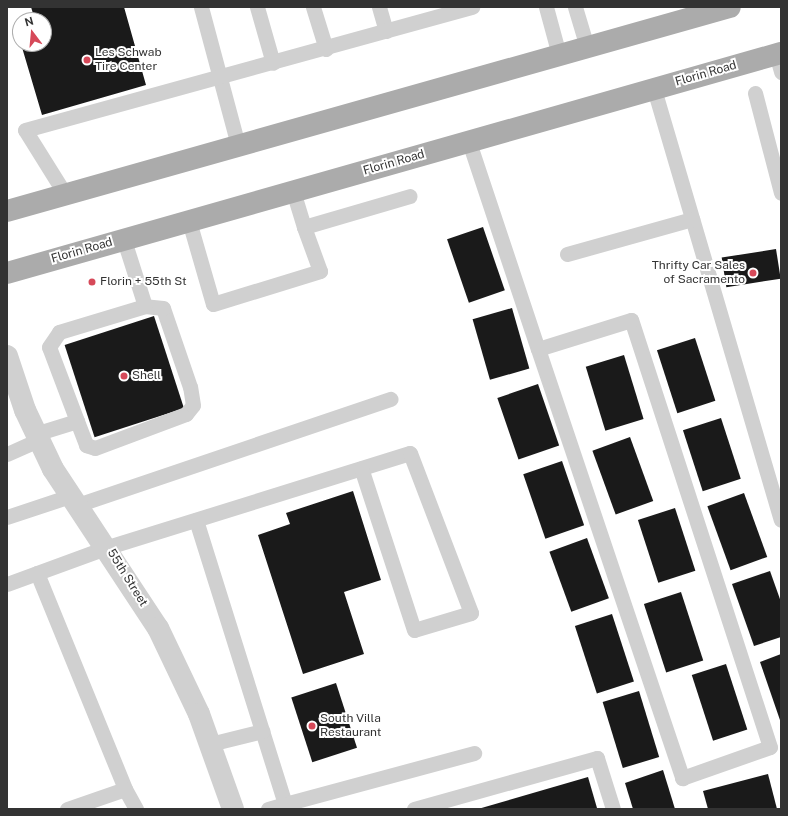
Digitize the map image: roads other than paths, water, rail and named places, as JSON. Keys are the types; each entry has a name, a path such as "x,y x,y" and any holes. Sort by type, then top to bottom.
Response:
{"main road":[{"path":"7,211 730,7"},
{"name":"Florin Road","path":"7,273 654,89 779,60"}],"street":[{"name":"55th Street","path":"7,356 36,437 73,500 108,547 158,628 210,744 233,809"}],"lane":[{"path":"201,7 238,145"},
{"path":"257,7 273,64"},
{"path":"314,7 326,49"},
{"path":"379,7 386,32"},
{"path":"65,194 25,130 273,64 472,7"},
{"path":"546,7 559,55"},
{"path":"576,7 587,47"},
{"path":"654,89 781,520"},
{"path":"755,93 781,193"},
{"path":"469,142 538,349 682,778 770,747 631,320 538,349"},
{"path":"189,221 213,304 320,271 293,192"},
{"path":"304,227 410,196"},
{"path":"567,254 692,219"},
{"path":"124,240 145,306"},
{"path":"145,306 163,308 190,386 193,405 186,414 94,448 86,445 49,347 58,332 145,306"},
{"path":"7,517 73,500 391,399"},
{"path":"7,454 36,437 77,421"},
{"path":"7,584 108,547 196,520 361,468 410,453 471,613 414,630 361,468"},
{"path":"196,520 285,804"},
{"path":"37,573 125,789 136,809"},
{"path":"210,744 262,731"},
{"path":"268,809 474,753"},
{"path":"414,809 597,758 613,809"},
{"path":"67,809 125,789"}],"place":[{"name":"Les Schwab Tire Center","path":"87,60"},
{"name":"Thrifty Car Sales of Sacramento","path":"753,273"},
{"name":"Florin + 55th St","path":"92,282"},
{"name":"Shell","path":"124,376"},
{"name":"South Villa Restaurant","path":"312,726"}]}
